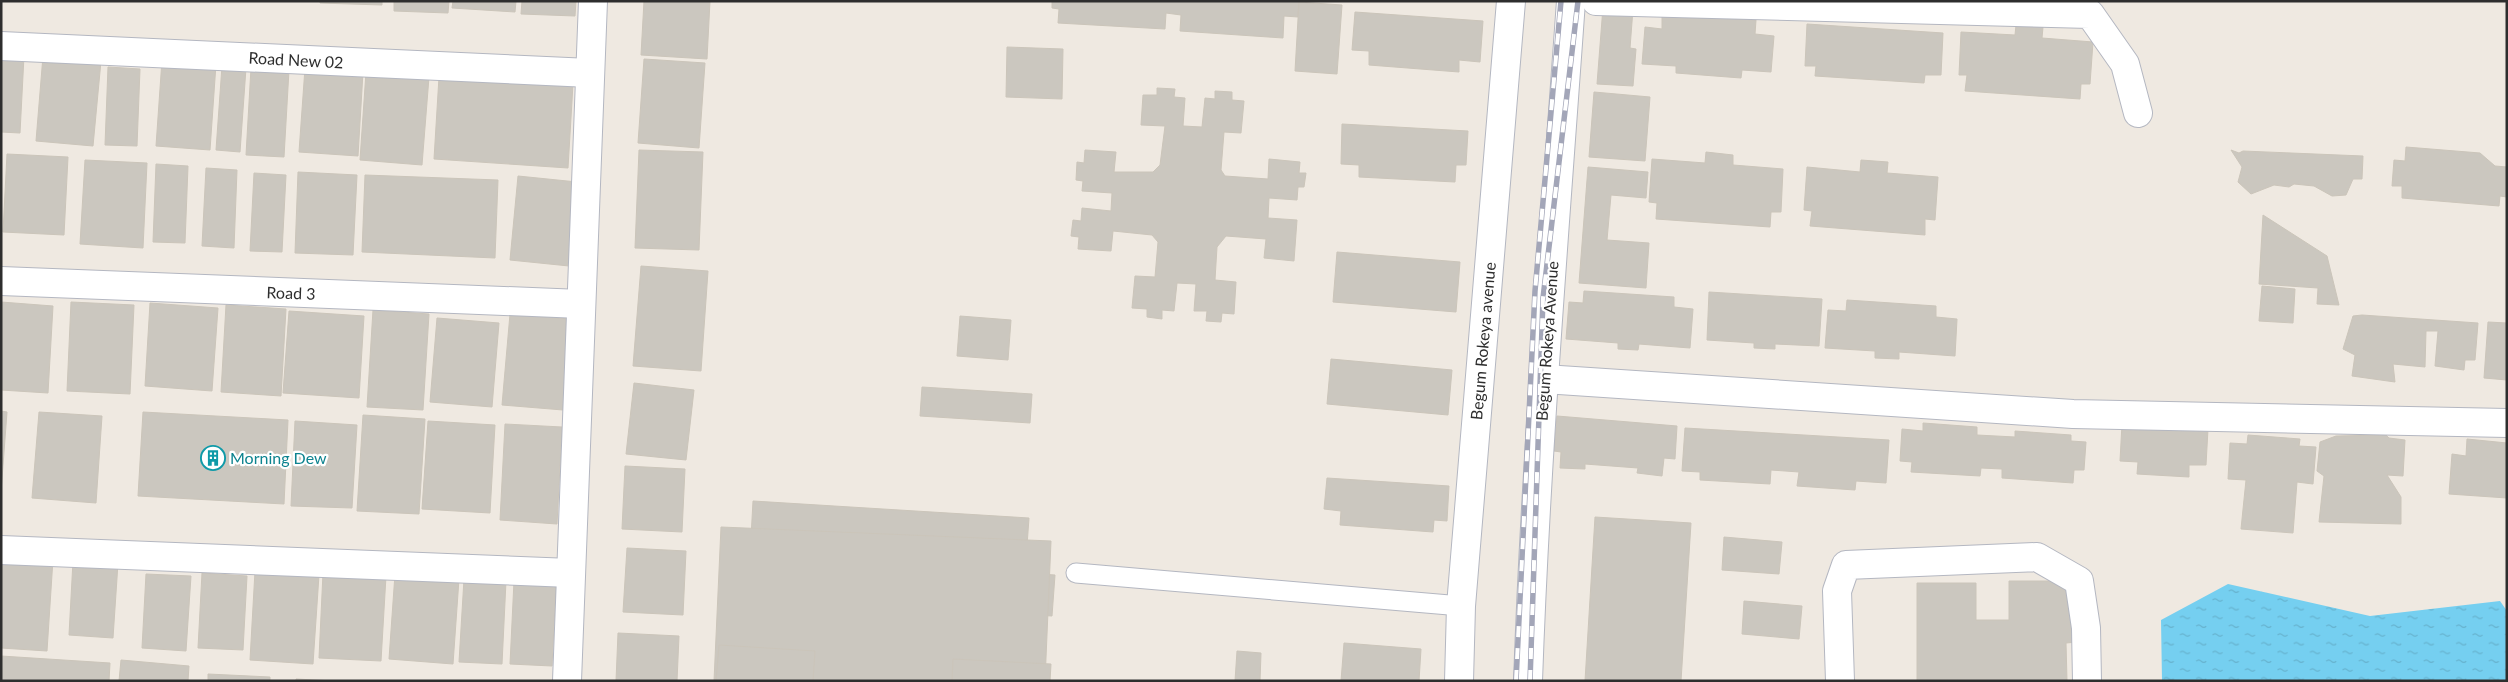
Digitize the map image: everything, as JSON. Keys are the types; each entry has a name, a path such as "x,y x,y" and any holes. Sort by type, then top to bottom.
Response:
{"street":[{"path":"567,681 593,1"},
{"name":"Begum Rokeya avenue","path":"1459,681 1461,606 1512,1"},
{"name":"Begum Rokeya Avenue","path":"1528,681 1531,588 1544,379 1571,1"},
{"path":"1596,1 2090,14 2124,64 2138,113"},
{"name":"Road New 02","path":"1,46 590,73"},
{"name":"Road 3","path":"1,281 581,304"},
{"path":"1544,379 2073,414 2507,423"},
{"path":"1,550 571,573"},
{"path":"1840,681 1837,591 1846,565 2037,557 2079,580 2086,628 2087,681"}],"lane":[{"path":"1076,573 1461,606"}],"water":[{"path":"2228,584 2370,616 2500,601 2507,611 2507,681 2162,681 2161,620"}],"building":[{"path":"320,1 382,1 382,5 320,3"},
{"path":"394,1 449,1 448,13 394,11"},
{"path":"453,1 516,1 515,12 452,8"},
{"path":"522,1 576,1 575,16 521,14"},
{"path":"644,1 710,1 707,59 641,55"},
{"path":"1052,1 1299,1 1298,17 1284,16 1283,38 1180,31 1181,15 1166,13 1165,29 1058,23 1059,9 1052,8"},
{"path":"1299,2 1342,5 1337,74 1295,71"},
{"path":"1603,7 1633,9 1630,48 1636,49 1633,86 1597,84"},
{"path":"1355,12 1483,21 1480,62 1459,60 1459,72 1369,65 1369,51 1352,50"},
{"path":"1662,14 1756,20 1755,34 1774,36 1771,72 1742,70 1741,78 1676,73 1676,66 1642,64 1645,27 1662,29"},
{"path":"1807,24 1943,33 1941,75 1925,75 1924,83 1815,76 1816,66 1805,66"},
{"path":"2016,25 2043,27 2042,38 2093,42 2090,84 2081,84 2080,99 1965,91 1967,75 1959,75 1961,32 2015,35"},
{"path":"1007,47 1063,49 1062,99 1006,97"},
{"path":"1,55 24,56 20,133 1,132"},
{"path":"43,56 101,61 93,146 36,141"},
{"path":"644,59 705,63 699,148 638,143"},
{"path":"162,60 216,64 210,150 156,146"},
{"path":"222,66 246,68 240,152 216,150"},
{"path":"108,67 140,69 137,146 105,145"},
{"path":"251,68 289,70 284,157 246,155"},
{"path":"305,68 363,72 358,156 299,152"},
{"path":"366,72 429,77 422,165 360,160"},
{"path":"439,77 573,84 568,168 434,159"},
{"path":"1157,88 1175,89 1174,97 1185,98 1183,126 1202,127 1205,98 1215,99 1215,91 1232,92 1232,100 1244,101 1241,133 1224,132 1221,170 1225,176 1268,179 1269,159 1300,162 1299,173 1306,173 1304,187 1298,187 1297,200 1269,198 1268,218 1297,220 1294,261 1264,258 1266,239 1226,236 1217,247 1215,280 1236,282 1234,314 1222,313 1221,322 1206,321 1207,311 1194,311 1196,284 1177,283 1174,311 1162,310 1162,319 1147,317 1147,309 1132,308 1135,276 1155,277 1158,242 1152,235 1113,231 1111,251 1078,249 1079,237 1071,236 1073,220 1081,221 1082,208 1111,211 1112,193 1082,191 1083,181 1076,180 1077,162 1084,163 1085,150 1116,152 1114,172 1153,172 1160,165 1165,126 1141,125 1143,95 1157,95"},
{"path":"1594,92 1650,97 1645,161 1589,157"},
{"path":"1342,124 1468,131 1466,165 1456,165 1455,182 1359,177 1359,165 1341,164"},
{"path":"2406,147 2480,153 2495,166 2507,167 2507,197 2500,196 2499,206 2402,198 2402,186 2392,186 2394,160 2405,161"},
{"path":"639,150 703,152 699,250 635,248"},
{"path":"2231,150 2239,153 2243,151 2363,156 2362,179 2353,179 2346,195 2332,196 2314,186 2294,184 2289,187 2274,185 2251,194 2238,182 2242,167"},
{"path":"1706,152 1733,155 1733,165 1783,169 1781,212 1771,212 1770,227 1656,219 1657,203 1649,202 1652,159 1705,163"},
{"path":"7,154 68,157 64,235 3,232"},
{"path":"85,160 147,163 143,248 80,244"},
{"path":"1861,160 1888,162 1887,173 1938,177 1935,220 1925,219 1925,235 1810,226 1812,211 1804,210 1807,167 1860,172"},
{"path":"156,164 188,166 185,243 153,242"},
{"path":"1588,167 1648,172 1646,198 1611,195 1607,240 1649,243 1646,288 1579,283"},
{"path":"206,168 237,170 234,248 202,246"},
{"path":"298,172 357,175 353,255 295,253"},
{"path":"254,173 286,175 282,252 250,251"},
{"path":"365,175 498,180 495,258 362,252"},
{"path":"518,176 577,182 569,266 510,260"},
{"path":"2263,215 2327,256 2339,305 2317,304 2318,288 2259,284"},
{"path":"1337,252 1460,262 1456,312 1333,302"},
{"path":"641,266 708,271 701,371 633,366"},
{"path":"2262,286 2295,289 2293,323 2259,321"},
{"path":"1584,291 1674,297 1674,307 1693,309 1690,348 1639,344 1638,350 1618,349 1618,343 1566,339 1569,302 1583,303"},
{"path":"1709,292 1822,299 1819,346 1775,344 1775,349 1754,348 1754,343 1707,340"},
{"path":"1847,300 1936,306 1936,317 1957,319 1955,356 1899,352 1899,359 1875,358 1875,351 1825,348 1828,310 1846,311"},
{"path":"1,302 53,306 48,393 1,390"},
{"path":"71,302 134,305 130,394 67,391"},
{"path":"150,303 218,308 212,391 145,386"},
{"path":"226,305 286,309 281,396 221,392"},
{"path":"373,310 429,314 423,410 367,407"},
{"path":"289,311 364,316 359,398 283,393"},
{"path":"510,314 570,319 563,410 502,405"},
{"path":"2362,315 2478,323 2475,360 2465,360 2464,370 2435,366 2438,331 2426,331 2425,367 2393,364 2395,382 2352,376 2355,355 2343,349 2353,316"},
{"path":"960,316 1011,320 1008,360 957,356"},
{"path":"437,318 499,323 492,407 430,402"},
{"path":"2488,322 2507,323 2507,380 2484,378"},
{"path":"1331,359 1452,370 1448,415 1327,404"},
{"path":"634,383 694,390 686,460 626,454"},
{"path":"922,387 1032,394 1030,423 920,416"},
{"path":"1,411 7,412 1,492"},
{"path":"39,412 102,416 96,503 32,498"},
{"name":"Morning Dew","path":"143,412 288,420 284,504 138,496"},
{"path":"363,415 425,419 419,514 357,511"},
{"path":"1557,416 1677,426 1675,459 1664,458 1662,476 1637,473 1638,468 1585,464 1585,469 1560,468 1561,452 1554,451"},
{"path":"295,421 357,425 352,508 291,506"},
{"path":"428,421 495,425 490,513 422,509"},
{"path":"1923,423 1977,427 1977,435 2015,437 2015,431 2071,435 2071,441 2086,442 2084,470 2074,470 2073,483 2002,478 2002,469 1981,468 1980,476 1911,472 1912,462 1900,461 1902,429 1923,431"},
{"path":"505,424 562,427 557,524 500,520"},
{"path":"2122,424 2208,429 2206,465 2189,465 2189,477 2137,474 2138,462 2120,461"},
{"path":"1685,428 1889,440 1886,483 1856,481 1855,490 1797,486 1799,472 1771,470 1770,484 1700,480 1700,472 1682,471"},
{"path":"2248,435 2300,439 2299,446 2316,447 2313,484 2297,482 2293,533 2241,529 2246,480 2228,479 2230,443 2247,444"},
{"path":"2386,435 2389,438 2405,440 2403,476 2387,475 2401,497 2401,524 2319,522 2324,476 2317,471 2320,442 2336,436"},
{"path":"2467,439 2507,443 2507,498 2449,494 2452,454 2466,456"},
{"path":"625,466 685,469 682,532 622,529"},
{"path":"1327,478 1449,486 1447,521 1434,520 1433,532 1340,525 1341,511 1324,509"},
{"path":"753,501 1029,518 1025,573 1055,575 1052,616 967,611 969,577 956,576 954,609 931,608 933,573 924,572 921,607 897,605 895,655 932,658 930,681 836,681 838,652 872,654 875,603 840,601 842,567 818,566 815,607 721,601 724,555 750,556"},
{"path":"1595,517 1691,523 1681,681 1585,681"},
{"path":"721,527 1051,541 1045,681 714,681"},
{"path":"1724,537 1782,542 1779,574 1722,570"},
{"path":"627,548 686,551 683,615 623,612"},
{"path":"1,556 53,559 47,651 1,648"},
{"path":"73,561 118,563 113,638 69,635"},
{"path":"255,571 319,575 313,664 250,660"},
{"path":"202,573 247,576 243,650 198,648"},
{"path":"323,573 386,576 381,661 319,658"},
{"path":"146,574 191,576 186,651 142,648"},
{"path":"395,574 459,579 453,664 389,659"},
{"path":"464,579 506,581 502,664 459,662"},
{"path":"514,581 556,584 552,666 510,664"},
{"path":"2009,581 2077,581 2077,642 2066,643 2067,681 1917,681 1917,583 1976,583 1976,620 2009,620"},
{"path":"1744,601 1802,606 1799,639 1742,634"},
{"path":"618,633 679,636 677,681 616,681"},
{"path":"1344,643 1421,649 1419,681 1341,681"},
{"path":"719,645 815,651 813,681 716,681"},
{"path":"1237,651 1261,653 1260,681 1235,681"},
{"path":"1,656 110,663 109,681 1,681"},
{"path":"953,659 1051,664 1050,681 952,681"},
{"path":"121,660 189,666 188,681 119,681"},
{"path":"208,674 270,677 270,681 208,681"},
{"path":"296,679 333,681 296,681"}],"railway":[{"path":"1516,681 1535,291 1561,1"},
{"path":"1530,681 1543,298 1578,1"}],"place":[{"name":"Morning Dew","path":"213,458"}]}
